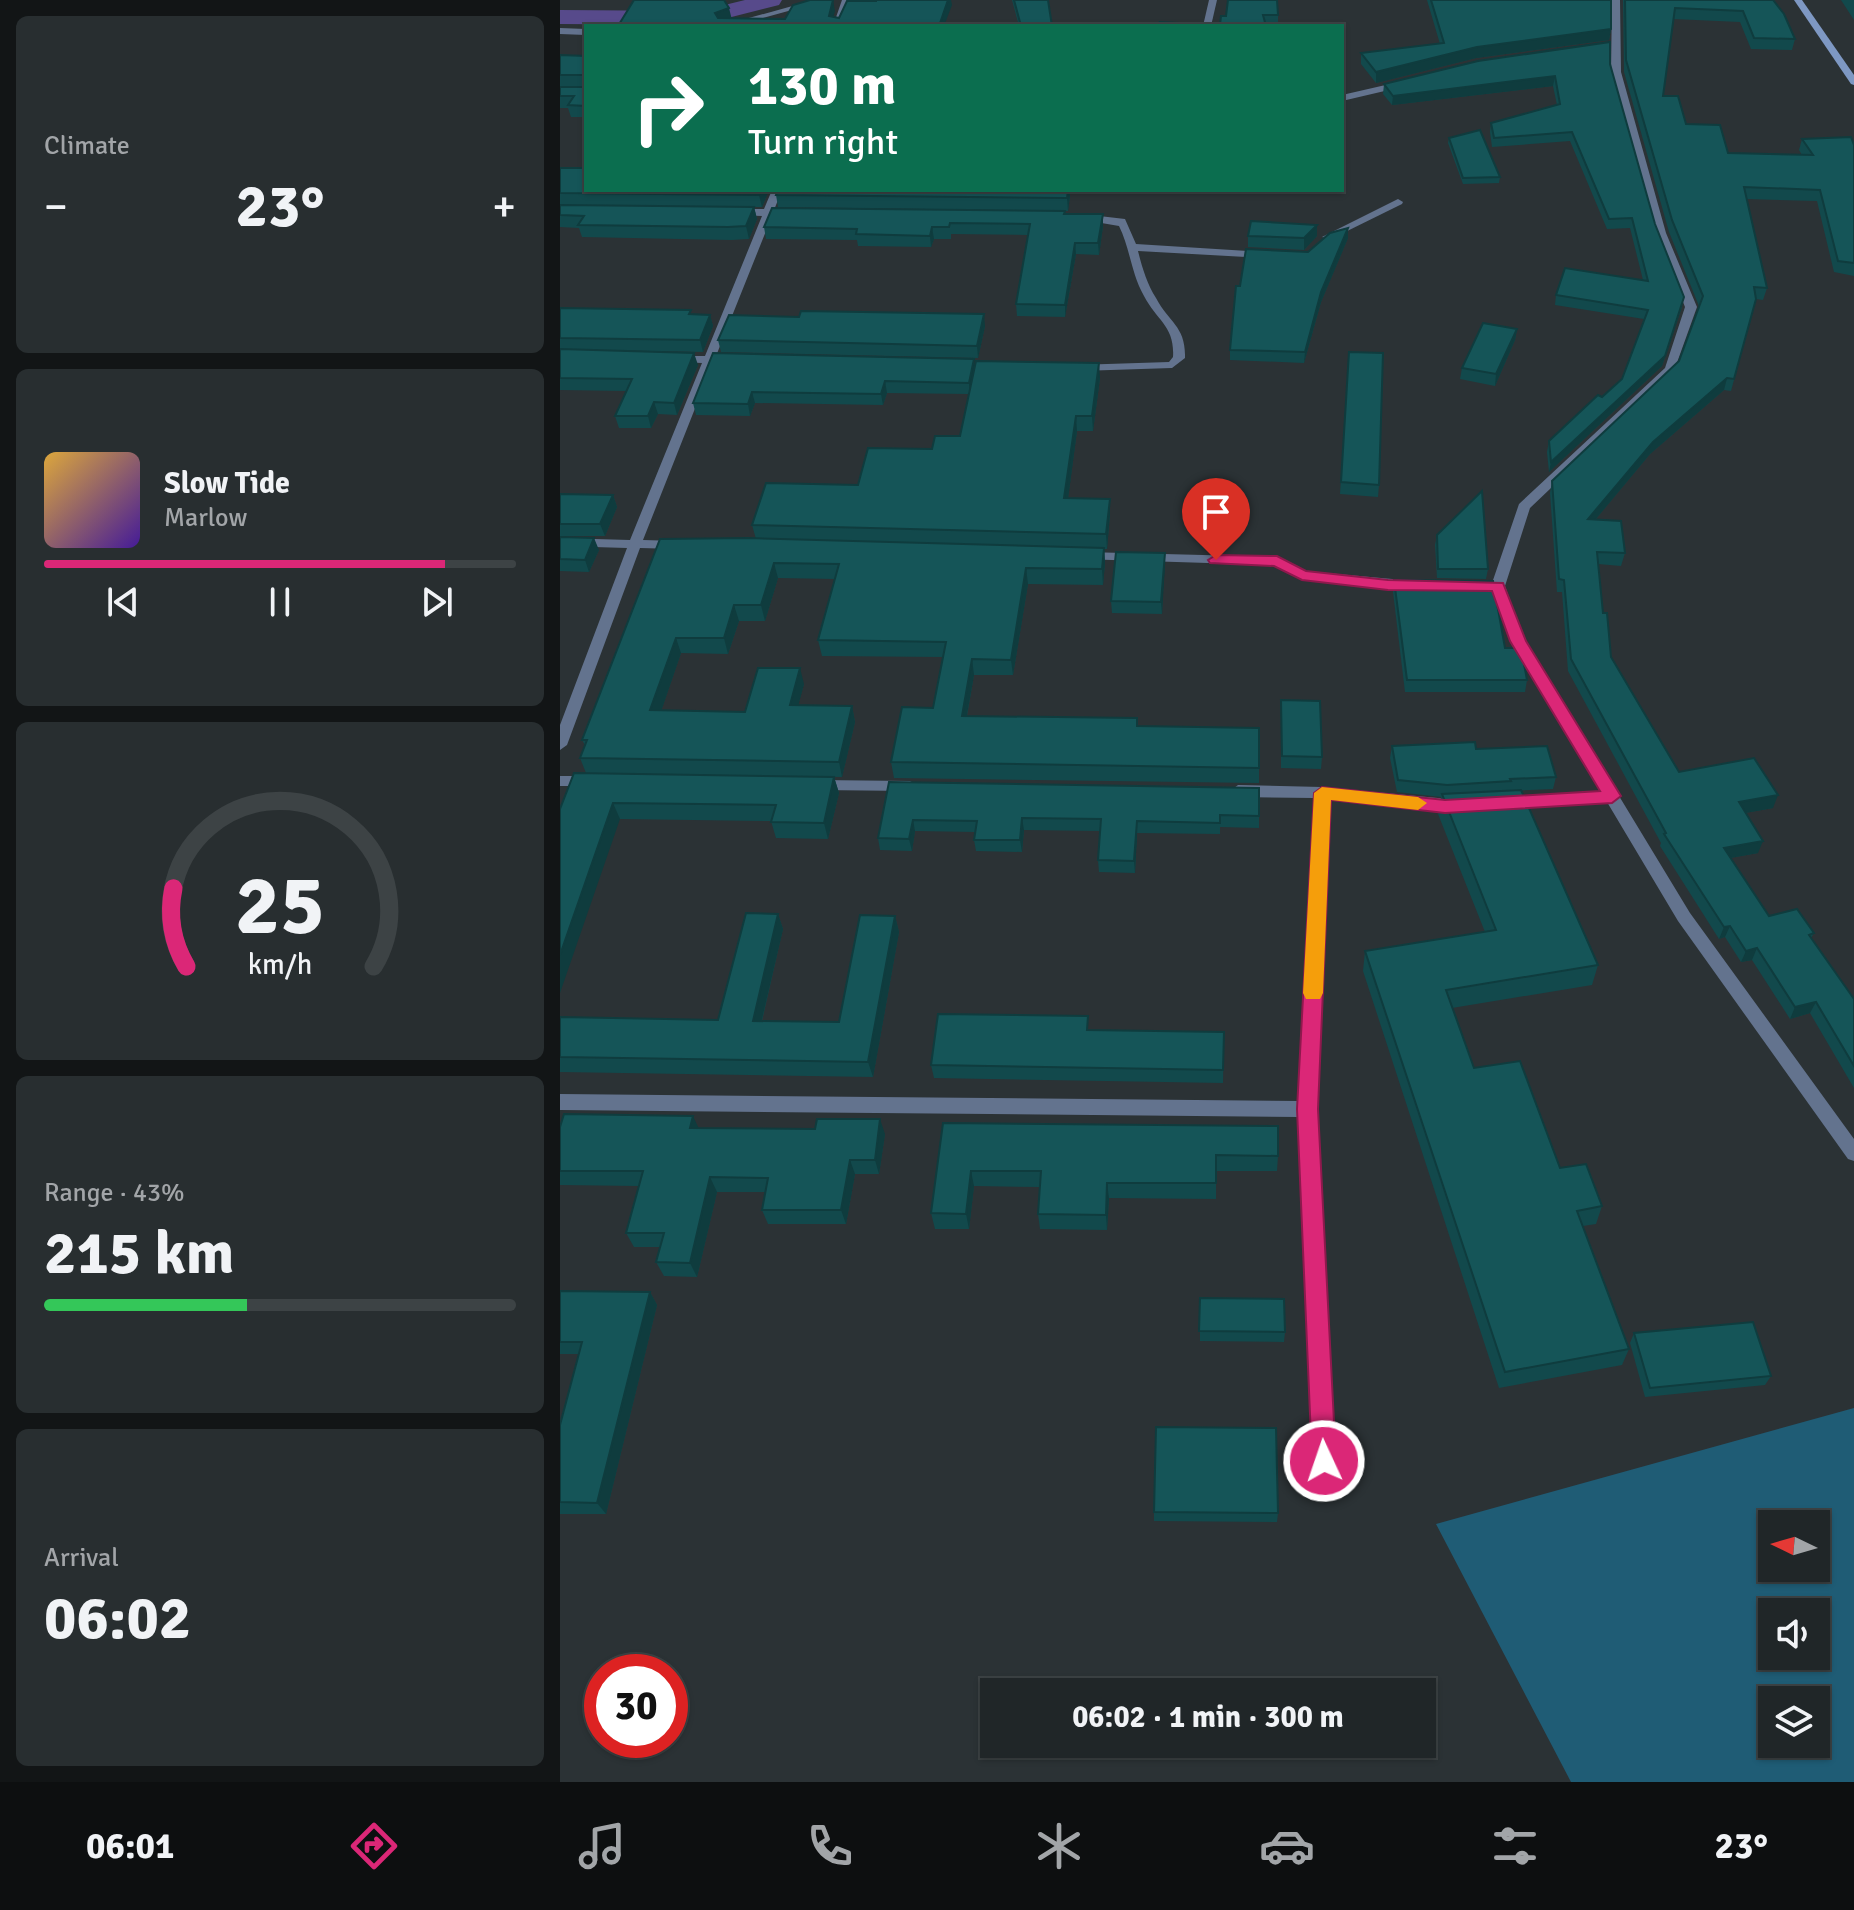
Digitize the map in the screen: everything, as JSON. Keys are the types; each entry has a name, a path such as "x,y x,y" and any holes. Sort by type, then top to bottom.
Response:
{"main road":[{"path":"1798,0 1854,82"}],"street":[{"path":"732,24 824,0"},
{"path":"838,24 846,0"},
{"path":"1207,24 1213,0"},
{"path":"1616,0 1616,72 1661,233 1691,307 1670,369 1524,507 1498,586 1518,641 1684,917 1854,1153"},
{"path":"560,31 584,32"},
{"path":"1601,47 1616,45"},
{"path":"1344,98 1417,80"},
{"path":"560,745 635,544 776,192"},
{"path":"1314,251 1324,239 1398,202"},
{"path":"724,212 801,213"},
{"path":"1061,366 1141,368 1172,365 1179,358 1177,330 1151,300 1130,247 1127,227 1121,221 1073,217"},
{"path":"1130,247 1280,256"},
{"path":"665,358 743,360"},
{"path":"560,542 698,546"},
{"path":"1073,556 1277,561 1302,575 1388,585 1435,586"},
{"path":"1482,586 1498,586"},
{"path":"560,781 608,782"},
{"path":"798,785 925,787"},
{"path":"1227,791 1322,793 1445,806 1612,796"},
{"path":"1322,793 1308,1109 1324,1461"},
{"path":"560,1102 1308,1109"}],"shaded area":[{"path":"1854,1408 1854,1782 1571,1782 1436,1524"}],"building":[{"path":"634,0 724,0 729,8 715,13 718,18 785,19 793,5 810,0 833,0 829,16 839,18 847,1 948,0 940,24 619,24"},
{"path":"1014,0 1048,0 1052,24 1020,24"},
{"path":"1228,0 1277,0 1278,15 1263,15 1265,24 1220,24 1221,16 1226,16"},
{"path":"1431,0 1611,0 1611,29 1477,47 1376,72 1361,53 1444,43"},
{"path":"1625,0 1773,0 1784,14 1795,39 1754,38 1743,11 1675,8 1663,96 1678,96 1686,124 1720,125 1728,153 1813,155 1802,139 1851,137 1854,145 1854,263 1838,261 1820,190 1744,187 1767,288 1754,287 1756,299 1734,379 1727,378 1653,442 1588,519 1621,521 1625,553 1597,552 1611,657 1679,772 1754,758 1778,795 1739,802 1763,841 1724,848 1769,916 1797,909 1814,933 1809,935 1854,999 1854,1066 1816,1002 1795,1007 1757,948 1746,951 1730,926 1724,927 1664,834 1571,659 1564,580 1559,579 1552,481 1679,361 1703,296 1672,220 1626,60"},
{"path":"1610,42 1610,64 1655,224 1684,297 1665,356 1551,462 1549,441 1598,395 1602,397 1622,379 1648,310 1556,295 1565,268 1648,281 1632,218 1609,219 1572,132 1494,138 1491,123 1560,104 1555,76 1393,96 1384,84 1478,61"},
{"path":"560,55 584,56 584,76 560,75"},
{"path":"584,84 584,106 568,105 574,96 560,96 560,87 583,87"},
{"path":"1480,130 1500,177 1463,178 1449,138"},
{"path":"560,168 584,168 584,192 760,192 759,195 560,193"},
{"path":"777,192 1068,192 1067,198 776,195"},
{"path":"560,205 754,207 746,226 728,227 578,225 584,216 560,215"},
{"path":"772,208 1103,214 1098,243 1075,243 1065,305 1016,304 1030,224 950,223 949,227 932,227 930,236 856,234 857,229 764,227"},
{"path":"1251,221 1317,225 1304,238 1248,236"},
{"path":"1348,228 1321,292 1305,352 1230,350 1236,286 1240,286 1246,249 1308,252 1330,233"},
{"path":"560,308 691,310 689,314 710,315 700,340 560,338"},
{"path":"801,311 984,314 977,346 718,340 729,315 799,317"},
{"path":"1483,323 1517,329 1496,374 1462,368"},
{"path":"560,349 694,353 674,403 654,402 648,416 615,416 632,379 560,378"},
{"path":"1349,352 1383,353 1379,485 1341,482"},
{"path":"713,353 974,359 969,383 885,381 881,394 752,392 748,404 693,403"},
{"path":"976,361 1099,363 1092,416 1076,416 1064,498 1110,499 1106,534 752,525 766,483 858,485 868,448 932,449 935,436 960,436"},
{"path":"1482,491 1488,569 1438,569 1437,535"},
{"path":"560,494 613,495 600,524 560,524"},
{"path":"560,537 594,538 585,560 560,559"},
{"path":"748,538 1104,548 1102,569 1026,568 1011,660 972,659 962,716 1137,718 1137,726 1259,728 1259,768 891,762 902,707 933,708 946,642 818,640 839,564 774,563 761,605 734,605 724,638 676,638 650,710 745,712 758,668 800,668 790,705 852,706 839,762 580,758 587,740 582,740 660,539"},
{"path":"1116,552 1165,553 1161,602 1111,601"},
{"path":"1394,580 1493,581 1505,648 1521,648 1527,680 1407,680"},
{"path":"1281,700 1320,701 1322,757 1282,756"},
{"path":"1475,742 1476,749 1547,746 1556,777 1447,785 1398,780 1392,746"},
{"path":"574,773 834,777 824,823 771,822 776,805 613,803 560,955 560,809"},
{"path":"889,782 1259,788 1259,816 1220,815 1220,823 1137,821 1134,861 1098,860 1101,819 1022,818 1020,840 974,840 977,821 913,820 909,839 878,838"},
{"path":"1521,790 1598,965 1446,990 1474,1068 1520,1061 1560,1168 1586,1164 1602,1206 1577,1211 1629,1349 1505,1372 1365,951 1496,930 1442,794"},
{"path":"746,913 778,914 753,1021 839,1022 860,915 895,916 868,1062 560,1057 560,1017 718,1020"},
{"path":"938,1014 1088,1016 1087,1030 1224,1032 1223,1070 931,1065"},
{"path":"564,1114 693,1116 690,1128 815,1129 817,1119 880,1119 875,1160 850,1160 841,1210 762,1210 768,1178 710,1177 690,1263 656,1262 664,1233 626,1233 643,1171 560,1171 560,1127"},
{"path":"943,1123 1278,1126 1278,1156 1216,1155 1216,1183 1107,1183 1106,1215 1038,1214 1041,1171 971,1171 966,1214 931,1213"},
{"path":"560,1291 650,1292 597,1503 560,1502 560,1425 582,1342 560,1342"},
{"path":"1200,1298 1284,1299 1285,1332 1199,1331"},
{"path":"1753,1322 1771,1376 1650,1388 1634,1333"},
{"path":"1156,1427 1276,1428 1278,1513 1154,1512"}],"waterway":[{"path":"560,17 700,18 771,0"}],"slow traffic":[{"path":"1313,993 1322,793 1418,803"}],"route":[{"path":"1216,560 1277,561 1302,575 1388,585 1498,586 1518,641 1612,796 1445,806 1322,793 1308,1109 1324,1461"}]}
